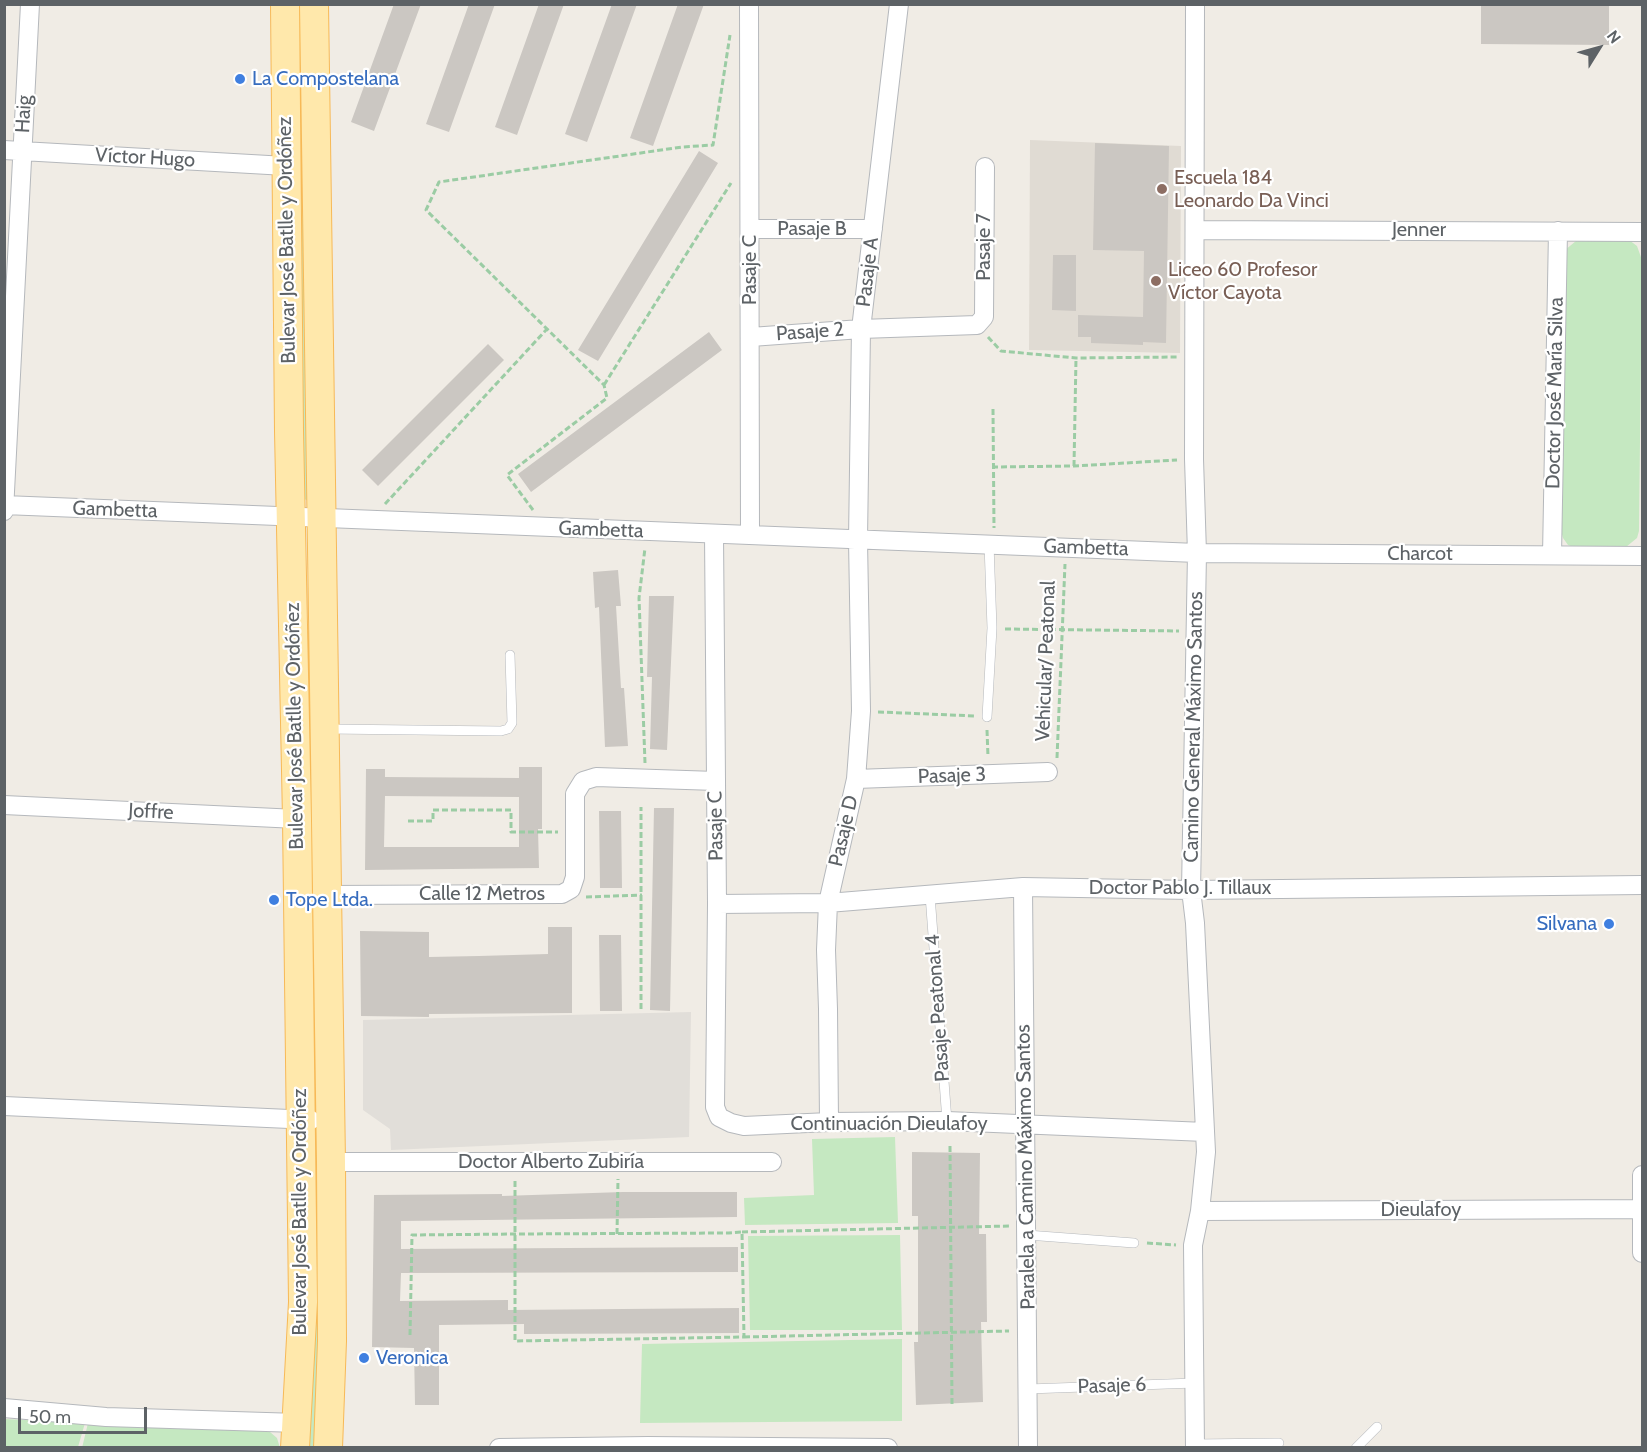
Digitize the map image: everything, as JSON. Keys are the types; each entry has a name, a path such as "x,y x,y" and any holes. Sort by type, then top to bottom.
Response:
{"main road":[{"name":"Bulevar José Batlle y Ordóñez","path":"285,4 303,1302 296,1436"},
{"name":"Bulevar José Batlle y Ordóñez","path":"314,4 331,1162 332,1341 328,1448"}],"street":[{"name":"Haig","path":"4,512 13,151 30,4"},
{"name":"Pasaje C","path":"749,4 750,535"},
{"name":"Pasaje A","path":"858,540 861,329 899,4"},
{"name":"Camino General Máximo Santos","path":"1195,4 1194,459 1197,553 1191,890 1195,923 1206,1152 1200,1212 1193,1245 1196,1446"},
{"name":"Víctor Hugo","path":"13,151 286,166"},
{"name":"Pasaje 7","path":"977,325 984,317 985,167"},
{"name":"Pasaje B","path":"750,229 873,229"},
{"name":"Jenner","path":"1196,230 1642,231"},
{"name":"Doctor José María Silva","path":"1552,555 1558,231"},
{"name":"Pasaje 2","path":"751,337 861,329 977,325"},
{"name":"Gambetta","path":"5,506 1197,553"},
{"name":"Pasaje C","path":"714,534 717,904 715,1107 719,1117"},
{"name":"Pasaje D","path":"829,1122 826,950 828,903 856,779 861,711 858,540"},
{"name":"Charcot","path":"1197,553 1642,556"},
{"name":"Pasaje 3","path":"856,779 1048,772"},
{"name":"Calle 12 Metros","path":"327,895 562,894 571,889 575,877 575,794 583,782 596,777 716,781"},
{"name":"Joffre","path":"4,805 297,819"},
{"name":"Doctor Pablo J. Tillaux","path":"717,904 828,903 1023,887 1191,890 1642,885"},
{"name":"Paralela a Camino Máximo Santos","path":"1023,887 1028,1448"},
{"path":"4,1106 329,1120"},
{"name":"Continuación Dieulafoy","path":"719,1117 744,1126 829,1122 947,1121 1205,1132"},
{"name":"Doctor Alberto Zubiría","path":"331,1162 772,1162"},
{"path":"1642,1175 1642,1254"},
{"name":"Dieulafoy","path":"1200,1212 1642,1209"},
{"path":"4,1408 296,1436"},
{"path":"499,1448 888,1448"}],"lane":[{"path":"987,717 992,628 992,544"},
{"path":"325,729 501,731 508,729 512,723 510,655"},
{"name":"Pasaje Peatonal 4","path":"930,895 947,1121"},
{"path":"1027,1235 1134,1243"},
{"name":"Pasaje 6","path":"1029,1389 1195,1383"},
{"path":"1356,1448 1377,1427"},
{"path":"1196,1446 1279,1443"}],"path":[{"path":"520,526 533,510 507,475 607,398 604,385 426,210 439,182 682,147 712,145 731,29"},
{"path":"604,385 748,156"},
{"path":"977,325 1000,351 1076,358 1194,356"},
{"path":"384,505 547,329"},
{"path":"1074,466 1076,358"},
{"path":"992,544 993,409"},
{"path":"992,467 1074,466 1194,459"},
{"path":"645,779 639,598 647,531"},
{"name":"Vehicular/ Peatonal","path":"1048,772 1057,765 1065,547"},
{"path":"992,628 1194,631"},
{"path":"861,711 987,717 988,775"},
{"path":"641,807 641,1010"},
{"path":"408,821 433,821 433,810 511,810 511,832 575,832"},
{"path":"571,889 586,897 642,895"},
{"path":"950,1146 952,1404"},
{"path":"515,1162 515,1341 1009,1332"},
{"path":"616,1234 618,1162"},
{"path":"410,1335 412,1235 616,1234 1010,1226"},
{"path":"742,1232 744,1337"},
{"path":"1134,1243 1193,1245"}],"shaded area":[{"path":"1030,140 1181,146 1180,353 1029,350"},
{"path":"691,1012 689,1137 391,1150 390,1129 363,1110 363,1020"}],"green space":[{"path":"295,5 303,5 308,501 303,498"},
{"path":"1629,240 1637,246 1642,260 1639,531 1637,538 1626,547 1576,548 1568,545 1560,527 1565,250 1576,241"},
{"path":"315,1132 318,1132 322,1336 315,1447 305,1448"},
{"path":"895,1137 898,1223 745,1225 744,1198 814,1195 812,1139"},
{"path":"900,1235 902,1330 750,1330 748,1236"},
{"path":"902,1339 902,1421 640,1423 642,1344"},
{"path":"5,1419 85,1423 78,1447 5,1448"},
{"path":"88,1423 261,1430 270,1432 277,1438 280,1448 82,1448"}],"building":[{"path":"394,4 421,4 374,131 351,122"},
{"path":"469,4 495,4 449,132 426,124"},
{"path":"539,4 564,4 517,135 495,127"},
{"path":"612,4 637,4 587,142 565,134"},
{"path":"678,4 704,4 653,146 630,138"},
{"path":"1481,4 1609,4 1609,45 1481,44"},
{"path":"1095,143 1169,146 1166,343 1143,342 1143,345 1091,343 1091,337 1078,337 1078,315 1143,317 1144,251 1093,250"},
{"path":"699,151 718,163 598,361 578,350"},
{"path":"1053,255 1076,255 1076,311 1052,310"},
{"path":"709,332 722,350 531,492 518,474"},
{"path":"488,344 504,360 378,486 362,470"},
{"path":"618,570 621,606 616,606 621,688 624,688 628,746 605,747 599,607 595,608 593,572"},
{"path":"649,596 674,596 667,750 650,749 652,677 647,677"},
{"path":"519,767 542,767 542,829 538,829 539,868 365,870 366,769 385,769 385,777 519,778","holes":["385,796 519,797 519,847 384,847"]},
{"path":"654,808 674,808 670,1011 650,1010"},
{"path":"599,811 621,811 622,888 600,888"},
{"path":"548,927 572,927 572,1013 429,1014 429,1017 361,1016 360,931 429,932 429,957 479,956 548,954"},
{"path":"599,935 621,935 622,1011 600,1011"},
{"path":"912,1152 980,1153 979,1234 986,1234 987,1322 981,1322 983,1402 916,1405 914,1342 918,1342 918,1216 912,1216"},
{"path":"623,1192 737,1192 737,1217 401,1221 401,1249 738,1247 738,1272 401,1273 400,1301 508,1300 508,1310 739,1308 739,1333 524,1334 524,1324 439,1325 439,1405 415,1405 414,1348 372,1347 374,1195 502,1194 502,1196"}],"place":[{"name":"La Compostelana","path":"240,79"},
{"name":"Escuela 184 Leonardo Da Vinci","path":"1162,189"},
{"name":"Liceo 60 Profesor Víctor Cayota","path":"1156,281"},
{"name":"Tope Ltda.","path":"274,900"},
{"name":"Silvana","path":"1609,924"},
{"name":"Veronica","path":"364,1358"}]}
